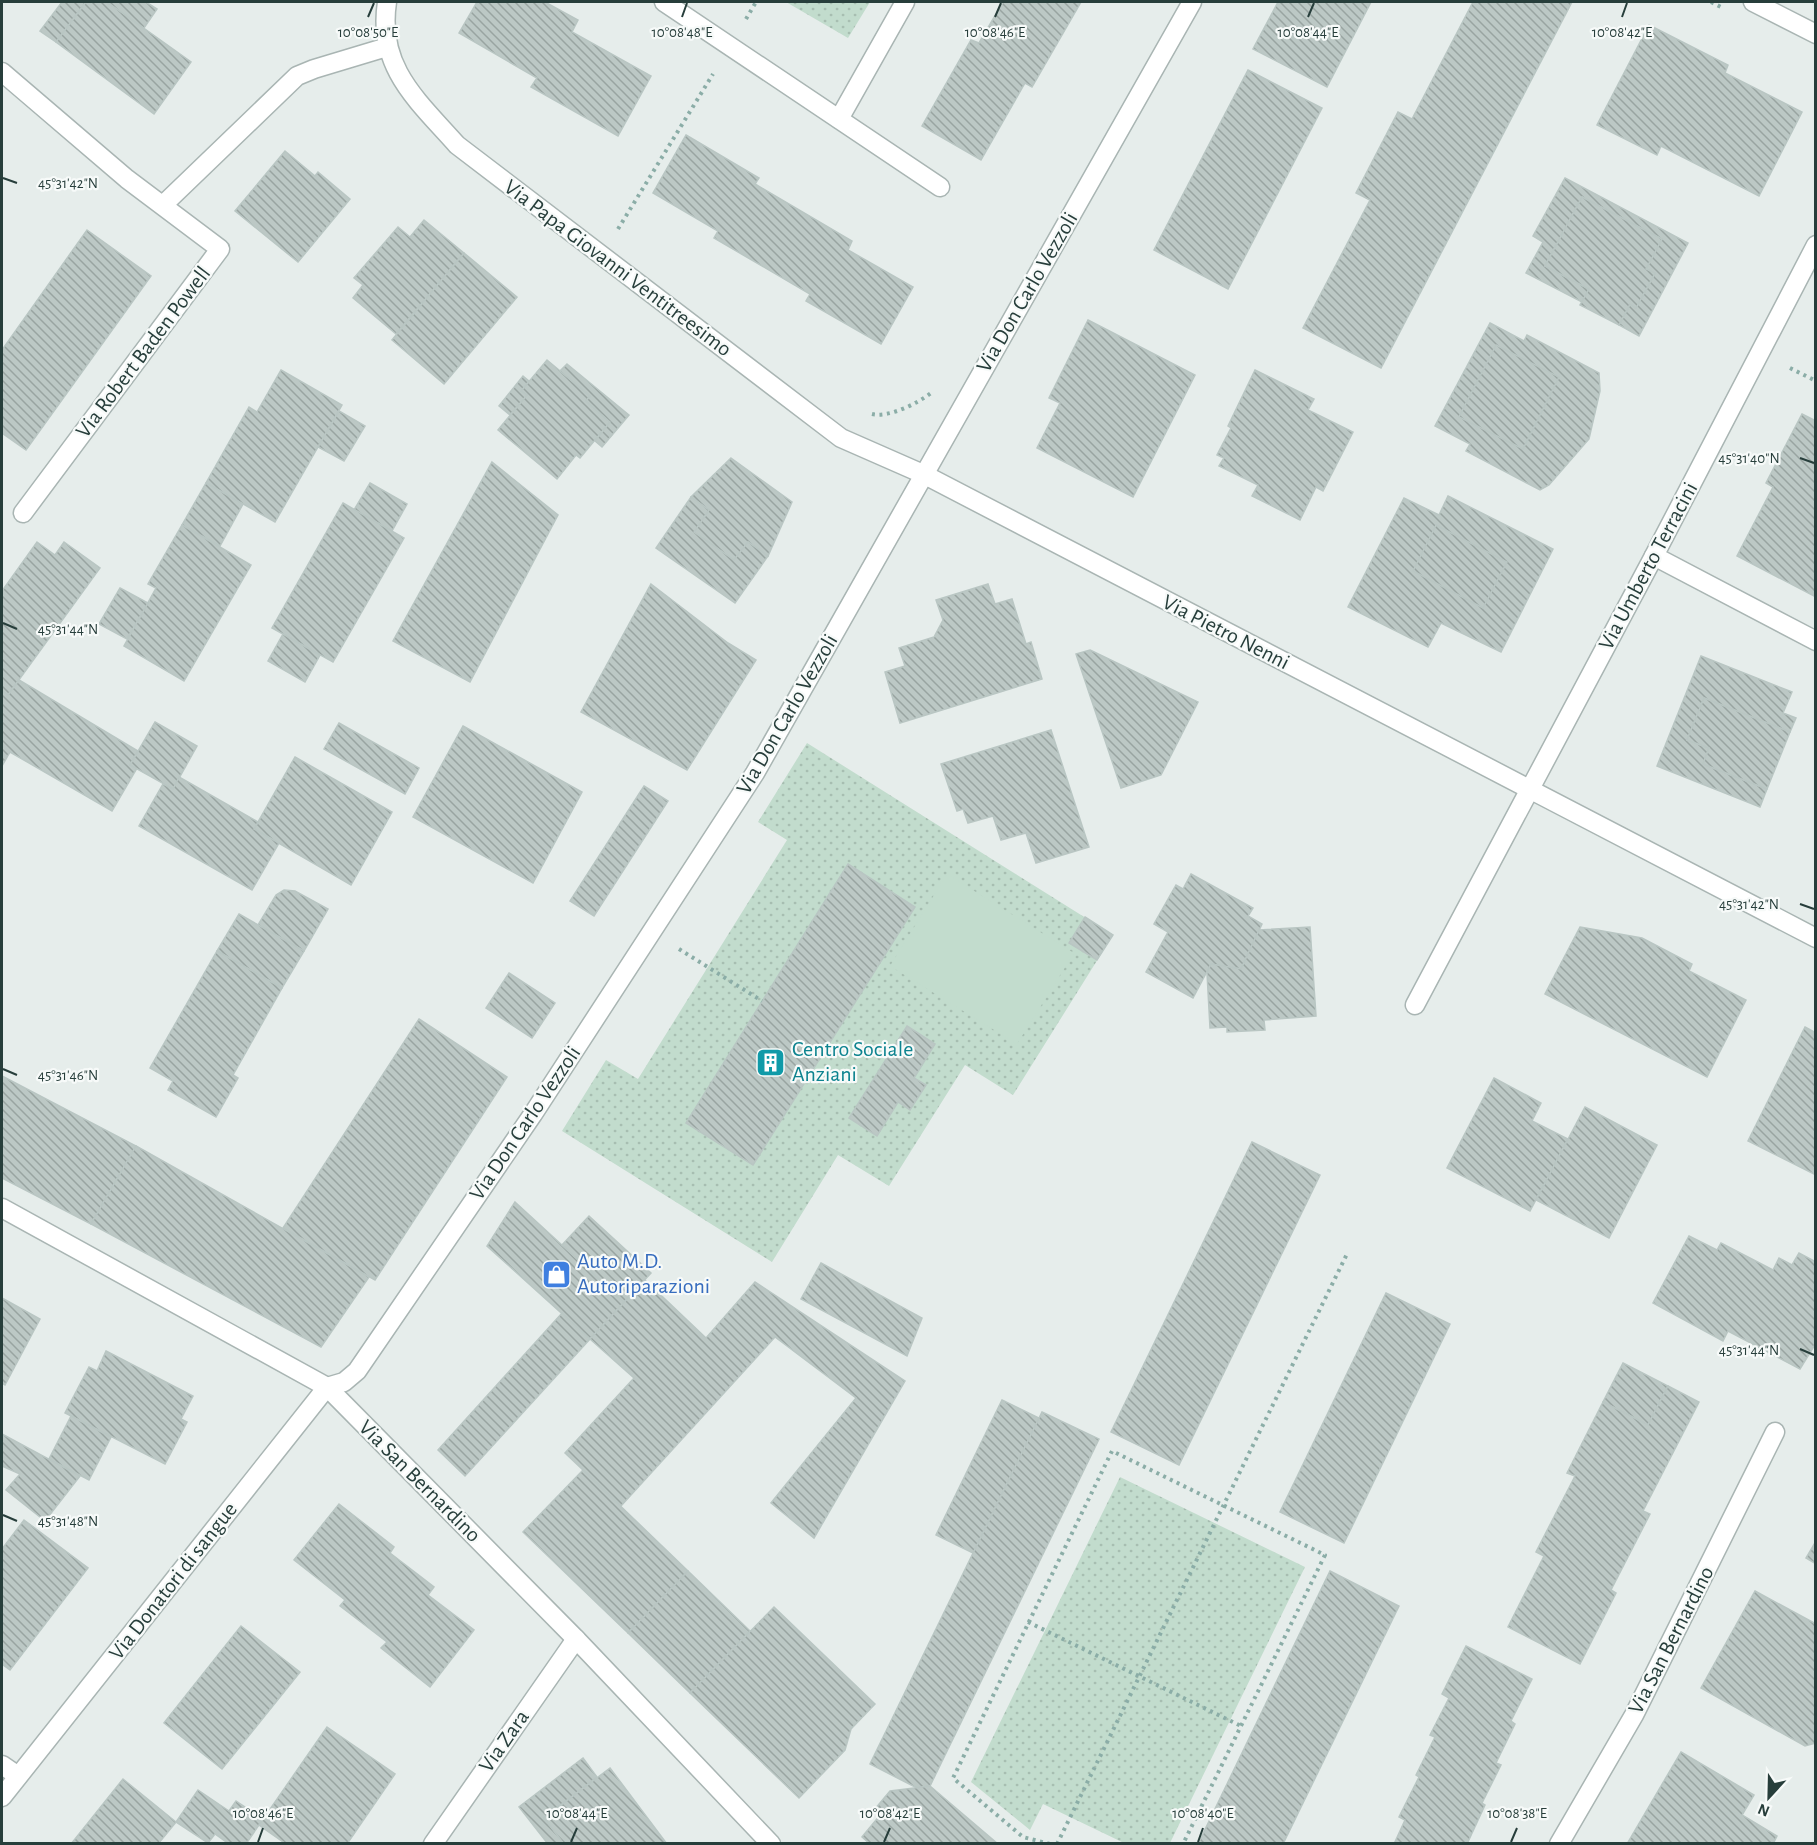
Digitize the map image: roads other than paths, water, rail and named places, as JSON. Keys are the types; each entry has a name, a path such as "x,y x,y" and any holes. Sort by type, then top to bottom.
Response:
{"street":[{"name":"Via Papa Giovanni Ventitreesimo","path":"387,2 384,22 387,47 395,68 411,94 457,145 841,438 923,474"},
{"path":"664,2 940,187"},
{"path":"839,119 905,2"},
{"name":"Via Don Carlo Vezzoli","path":"327,1387 344,1382 357,1371 533,1114 755,773 1192,2"},
{"path":"1753,2 1815,33"},
{"path":"163,205 297,76 387,47"},
{"name":"Via Robert Baden Powell","path":"2,72 127,178 220,249 23,513"},
{"name":"Via Umberto Terracini","path":"1529,790 1654,556 1815,245"},
{"name":"Via Pietro Nenni","path":"923,474 1815,938"},
{"path":"1654,556 1815,641"},
{"path":"1415,1005 1529,790"},
{"name":"Via San Bernardino","path":"2,1208 327,1387 576,1639 754,1835 771,1844"},
{"name":"Via Donatori di sangue","path":"2,1797 327,1387"},
{"name":"Via San Bernardino","path":"1559,1844 1634,1715 1775,1432"},
{"name":"Via Zara","path":"433,1844 576,1639"},
{"path":"2,1765 18,1776"}],"place":[{"name":"Centro Sociale Anziani","path":"771,1062"},
{"name":"Auto M.D. Autoriparazioni","path":"556,1274"}]}
